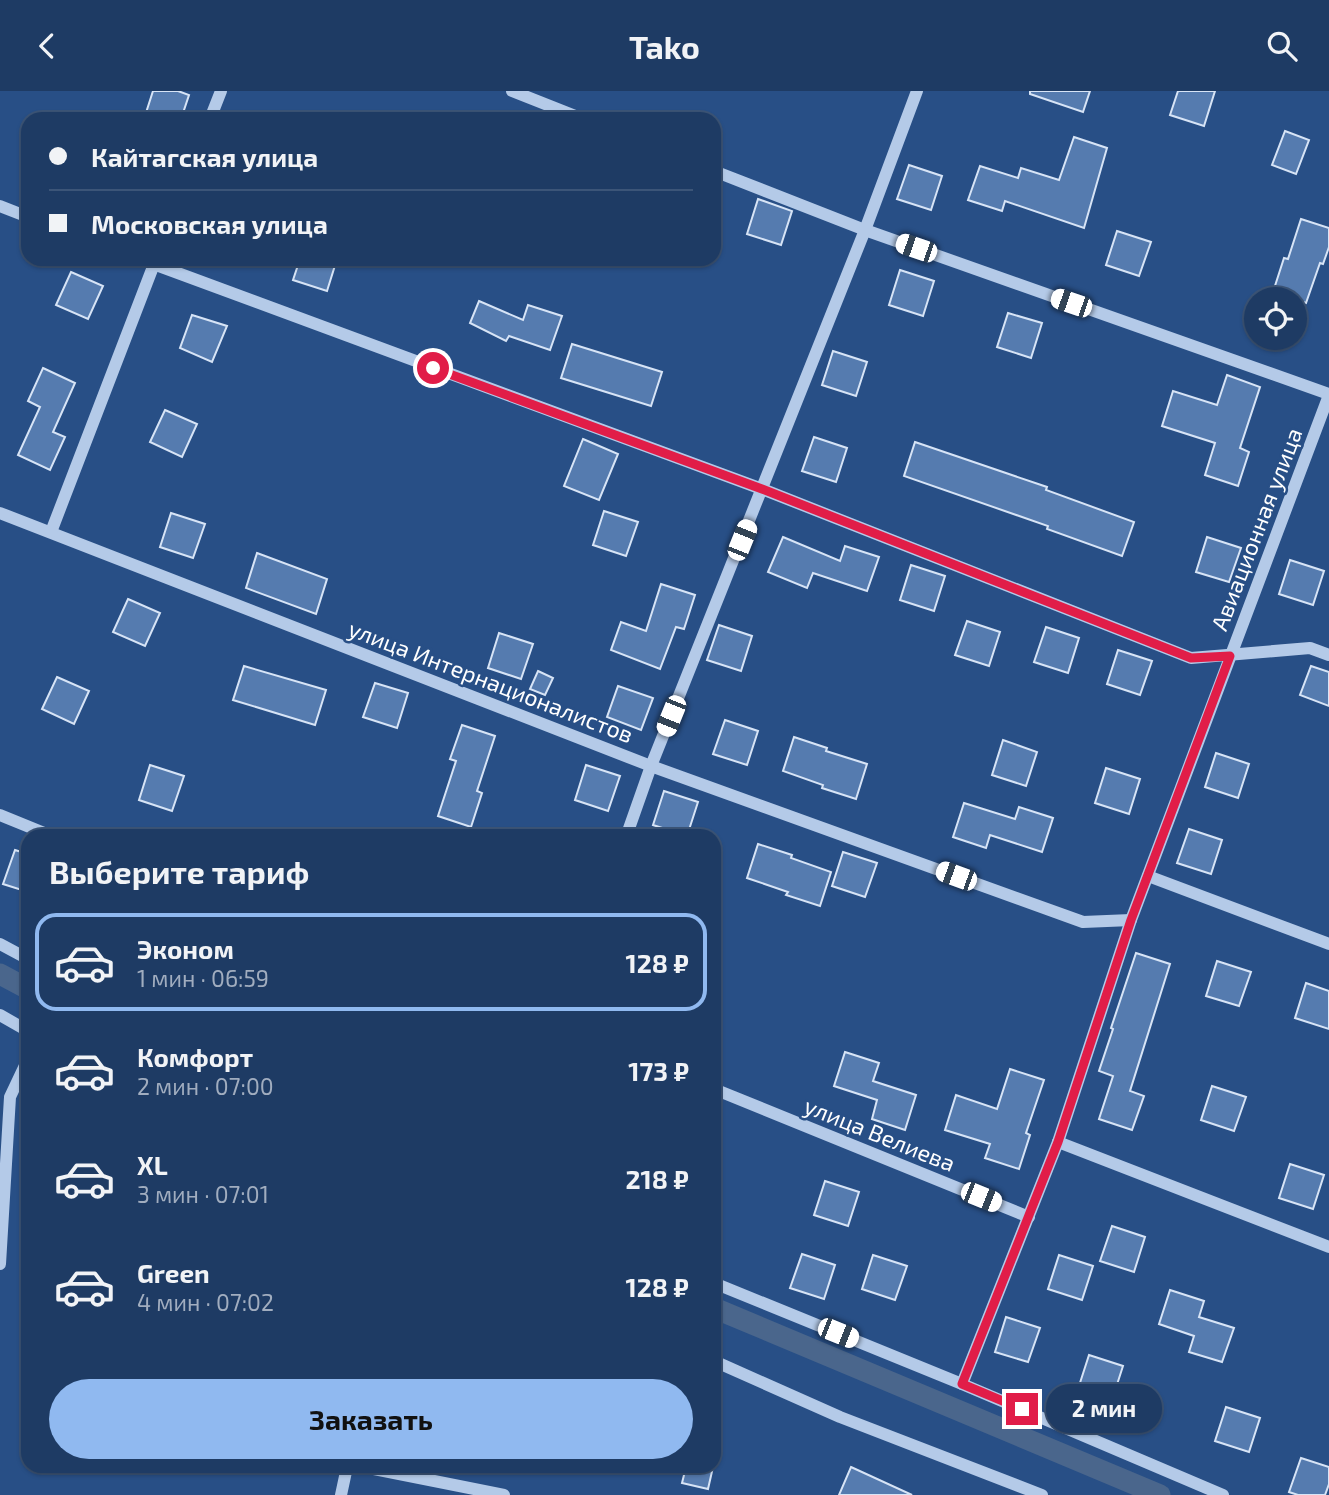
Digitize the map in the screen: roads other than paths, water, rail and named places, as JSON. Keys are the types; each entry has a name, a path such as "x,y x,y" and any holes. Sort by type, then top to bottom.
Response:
{"street":[{"path":"213,112 221,91"},
{"path":"512,91 565,112"},
{"path":"629,829 651,766 865,230 917,91"},
{"path":"721,174 865,230 1329,395"},
{"path":"0,206 21,214"},
{"path":"51,533 153,266"},
{"path":"166,266 762,489 1191,658 1310,648 1329,655"},
{"name":"Авиационная улица","path":"962,1384 1058,1142 1131,920 1329,395"},
{"name":"улица Интернационалистов","path":"0,513 651,766 1083,922 1131,920"},
{"path":"0,814 35,829"},
{"path":"1148,876 1329,944"},
{"path":"0,944 21,955"},
{"path":"0,1015 21,1027"},
{"path":"0,1264 10,1097 21,1074"},
{"name":"улица Велиева","path":"721,1092 1029,1217"},
{"path":"1058,1142 1329,1247"},
{"path":"721,1286 1223,1495"},
{"path":"721,1364 840,1417 1042,1495"},
{"path":"341,1495 346,1473"},
{"path":"394,1473 504,1495"}],"waterway":[{"path":"0,974 21,985"},
{"path":"721,1311 1160,1495"}]}
